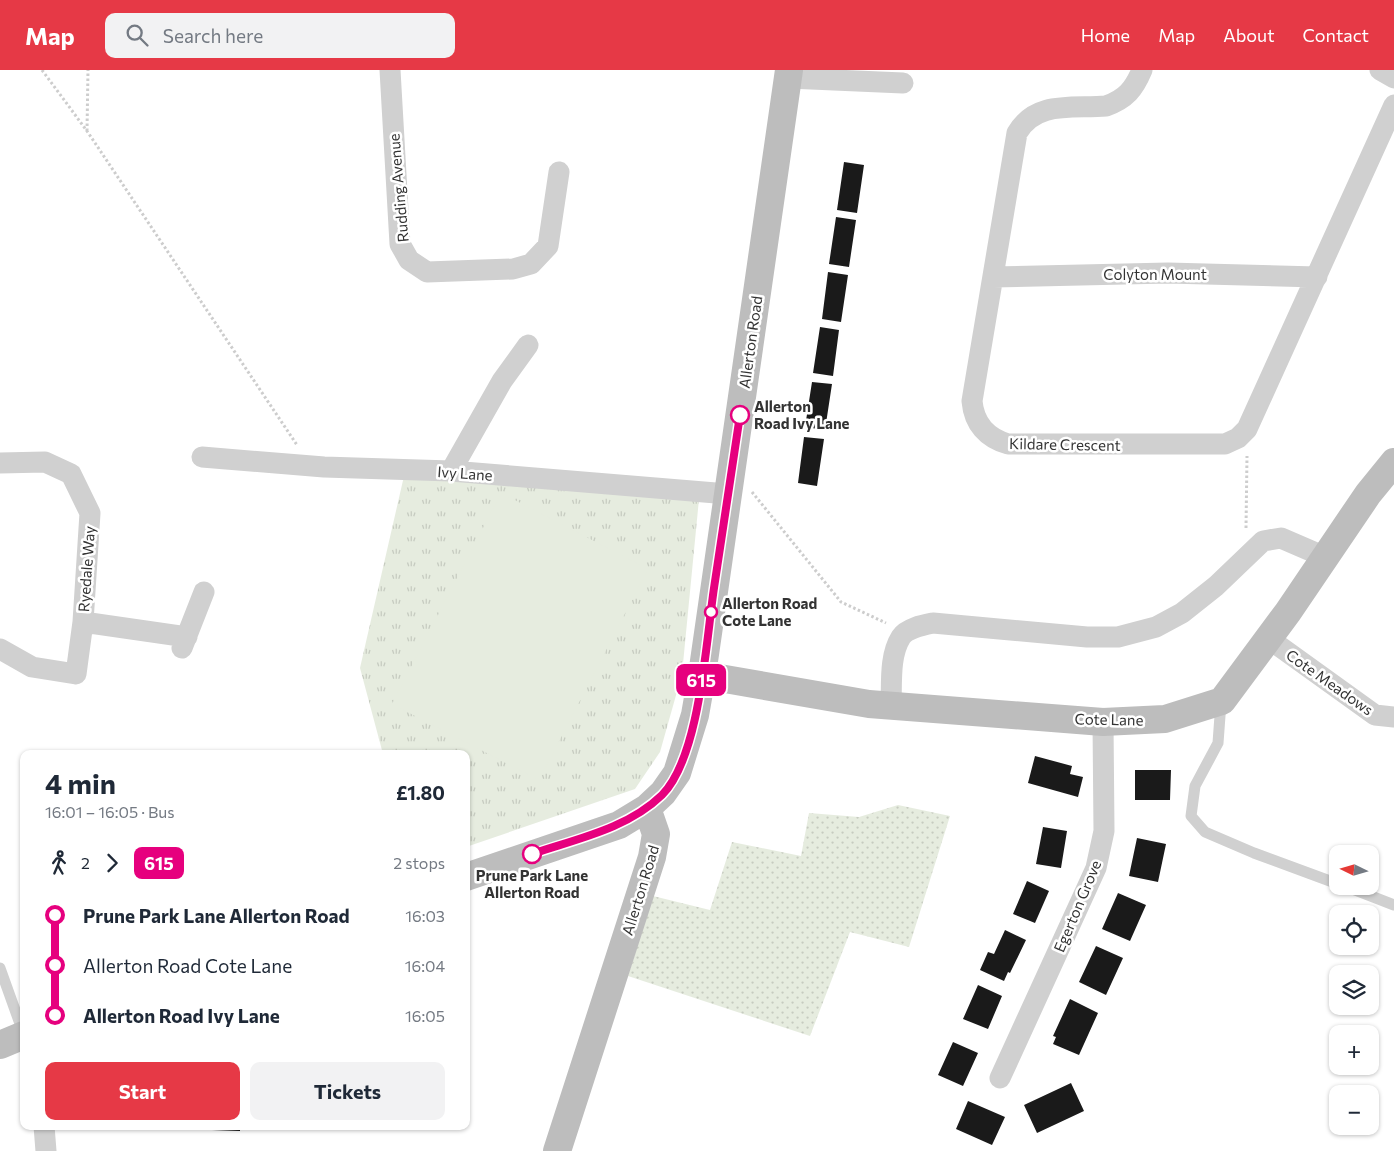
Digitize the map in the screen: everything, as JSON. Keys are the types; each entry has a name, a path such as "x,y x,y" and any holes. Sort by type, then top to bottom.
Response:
{"street":[{"name":"Rudding Avenue","path":"390,70 400,244 409,260 427,272 513,269 531,264 548,246 559,172"},
{"name":"Kildare Crescent","path":"1142,70 1133,89 1116,103 1095,107 1042,110 1034,114 1022,125 1015,141 972,401 976,419 981,428 993,438 1008,444 1194,446 1232,442 1247,429"},
{"path":"1380,70 1394,78"},
{"path":"788,74 903,82"},
{"name":"Allerton Road","path":"557,1151 652,857 656,834 647,808 663,794 677,773 695,715 788,74"},
{"path":"1247,429 1394,105"},
{"name":"Colyton Mount","path":"993,276 1168,273 1317,278"},
{"path":"451,471 502,380 528,345"},
{"name":"Ivy Lane","path":"202,456 312,466 451,471 728,494"},
{"name":"Ryedale Way","path":"0,462 45,462 71,474 90,513 83,622 76,674 32,667 0,649"},
{"path":"1222,701 1368,494 1394,462"},
{"path":"891,706 893,661 902,636 915,627 933,623 1087,637 1118,637 1156,627 1182,612 1246,558 1263,541 1281,538 1325,557"},
{"name":"Ryedale Way","path":"83,622 184,643 204,592"},
{"name":"Cote Meadows","path":"1268,638 1375,715 1394,717"},
{"name":"Cote Lane","path":"702,675 869,704 1103,722 1165,719 1222,701"},
{"name":"Egerton Grove","path":"1000,1078 1096,868 1104,831 1103,722"},
{"path":"470,876 618,825 647,808"},
{"path":"0,1045 20,1037"},
{"path":"44,1130 46,1151"}],"lane":[{"path":"1222,701 1218,743 1195,786 1191,816 1205,832 1329,880"},
{"path":"1368,895 1394,905"},
{"path":"0,968 20,1024"}],"path":[{"path":"42,70 87,131 312,466"},
{"path":"87,131 88,70"},
{"path":"1246,558 1247,429"},
{"path":"732,466 841,602 907,632"}],"green space":[{"path":"404,476 699,499 682,674 660,752 635,789 470,846 470,750 382,750 360,668"},
{"path":"501,493 648,569 539,780 392,704"},
{"path":"898,805 950,816 909,947 850,932 810,1036 628,976 653,896 710,910 732,842 801,856 809,813 859,817"}],"building":[{"path":"844,162 864,165 857,213 837,210"},
{"path":"836,217 856,220 849,267 829,264"},
{"path":"828,272 848,275 841,322 822,319"},
{"path":"820,327 839,330 833,376 813,373"},
{"path":"812,382 832,384 825,430 805,427"},
{"path":"804,437 824,439 817,486 798,483"},
{"path":"1035,756 1072,766 1070,774 1083,777 1078,797 1028,783"},
{"path":"1135,770 1171,770 1170,800 1135,800"},
{"path":"1043,827 1067,831 1061,868 1036,864"},
{"path":"1137,838 1166,844 1158,882 1129,876"},
{"path":"1027,881 1049,891 1035,923 1013,914"},
{"path":"1118,893 1146,905 1130,941 1102,929"},
{"path":"1005,930 1026,940 1010,973 1008,972 1004,981 980,970 988,952 994,954"},
{"path":"1096,946 1123,958 1106,995 1079,982"},
{"path":"978,985 1002,996 988,1029 963,1019"},
{"path":"1070,999 1098,1013 1079,1055 1053,1044 1056,1037 1053,1036"},
{"path":"953,1042 978,1053 963,1086 938,1075"},
{"path":"1071,1083 1084,1111 1037,1133 1024,1105"},
{"path":"968,1101 1005,1117 992,1145 956,1129"}],"bus line":[{"name":"615","path":"532,854 618,825 647,808 663,794 677,773 687,746 695,715 740,415"}],"place":[{"name":"Allerton Road Ivy Lane","path":"740,415"},
{"name":"Allerton Road Cote Lane","path":"711,612"},
{"name":"Prune Park Lane Allerton Road","path":"532,854"}]}
